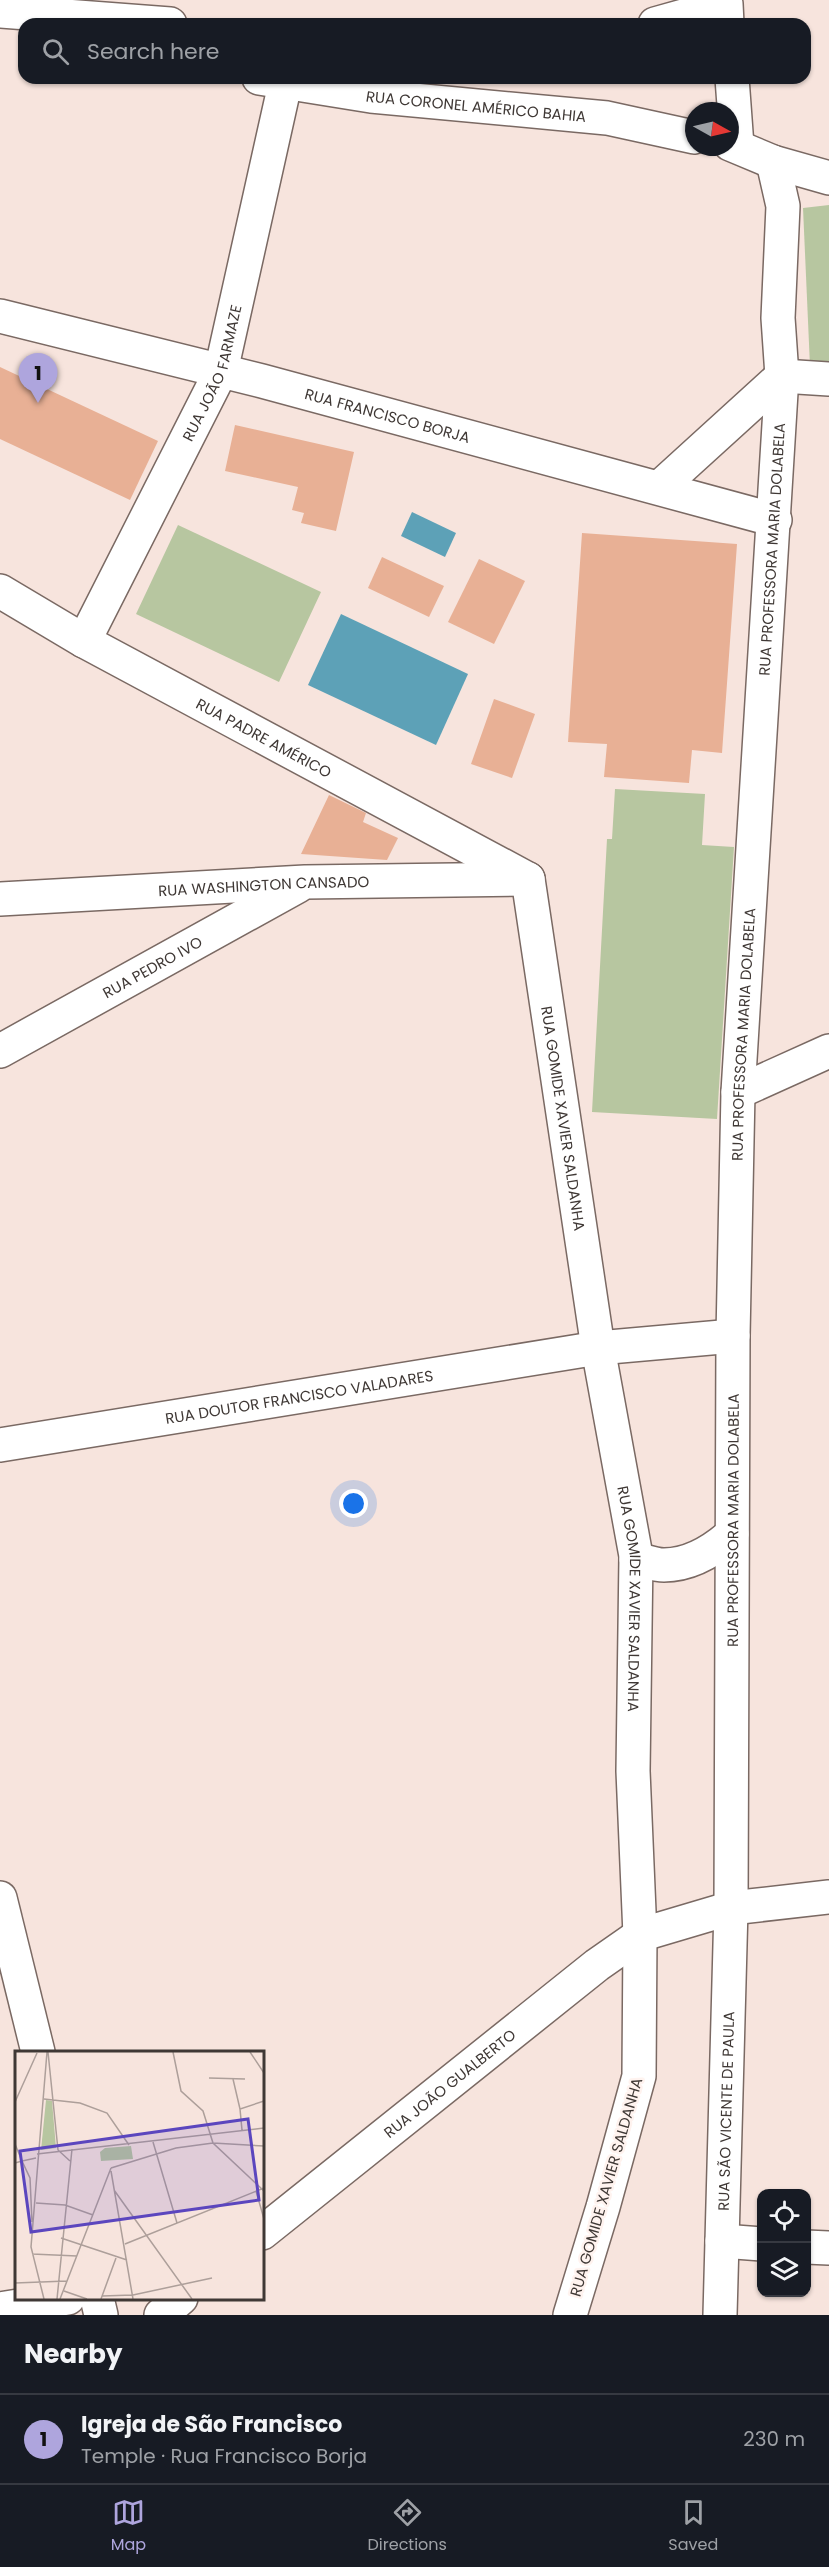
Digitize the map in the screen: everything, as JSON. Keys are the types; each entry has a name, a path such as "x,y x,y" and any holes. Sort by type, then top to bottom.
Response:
{"street":[{"path":"681,18 729,7"},
{"path":"0,11 92,18"},
{"path":"0,20 18,24"},
{"name":"RUA JOÃO FARMAZE","path":"84,641 221,371 271,84"},
{"name":"RUA CORONEL AMÉRICO BAHIA","path":"292,84 371,96 607,118 685,135"},
{"path":"732,84 732,102"},
{"path":"739,148 773,162 829,178"},
{"name":"RUA PROFESSORA MARIA DOLABELA","path":"731,1908 733,1336 738,1092 775,520 782,376 778,318 783,206 773,162"},
{"name":"RUA FRANCISCO BORJA","path":"0,316 221,371 660,487 775,520"},
{"path":"660,487 782,376 829,379"},
{"name":"RUA PADRE AMÉRICO","path":"0,591 84,641 528,879"},
{"name":"RUA WASHINGTON CANSADO","path":"0,899 305,882 528,879"},
{"name":"RUA GOMIDE XAVIER SALDANHA","path":"528,879 598,1348 636,1559 633,1771 640,1935 639,2076 570,2315"},
{"name":"RUA PEDRO IVO","path":"0,1051 305,882"},
{"path":"738,1092 829,1051"},
{"name":"RUA DOUTOR FRANCISCO VALADARES","path":"0,1445 598,1348 733,1336"},
{"path":"636,1559 664,1565 690,1561 716,1548 732,1534"},
{"name":"RUA JOÃO GUALBERTO","path":"264,2232 597,1965 640,1935 731,1908 829,1897"},
{"path":"0,1898 38,2051"},
{"name":"RUA SÃO VICENTE DE PAULA","path":"720,2315 731,1908"},
{"path":"722,2241 757,2244"},
{"path":"811,2247 829,2248"},
{"path":"0,2309 56,2300"},
{"path":"97,2300 101,2315"},
{"path":"161,2315 179,2300"}],"green space":[{"path":"829,205 829,367 810,366 803,208"},
{"path":"178,525 321,592 279,682 136,614"},
{"path":"615,789 705,794 702,845 734,847 717,1119 592,1112 607,839 612,839"}],"water":[{"path":"412,512 456,533 445,557 401,536"},
{"path":"341,614 468,674 436,745 308,685"}],"building":[{"path":"0,367 158,441 130,500 0,439"},
{"path":"235,425 354,452 336,531 301,523 304,513 292,510 298,487 225,471"},
{"path":"582,533 737,544 722,753 692,750 689,783 604,777 607,744 568,742"},
{"path":"382,557 444,586 429,617 368,588"},
{"path":"479,559 525,581 494,644 448,622"},
{"path":"494,699 535,714 512,778 471,764"},
{"path":"329,795 366,813 363,822 398,838 387,860 301,854"}],"place":[{"name":"Igreja de São Francisco","path":"38,403"}]}
